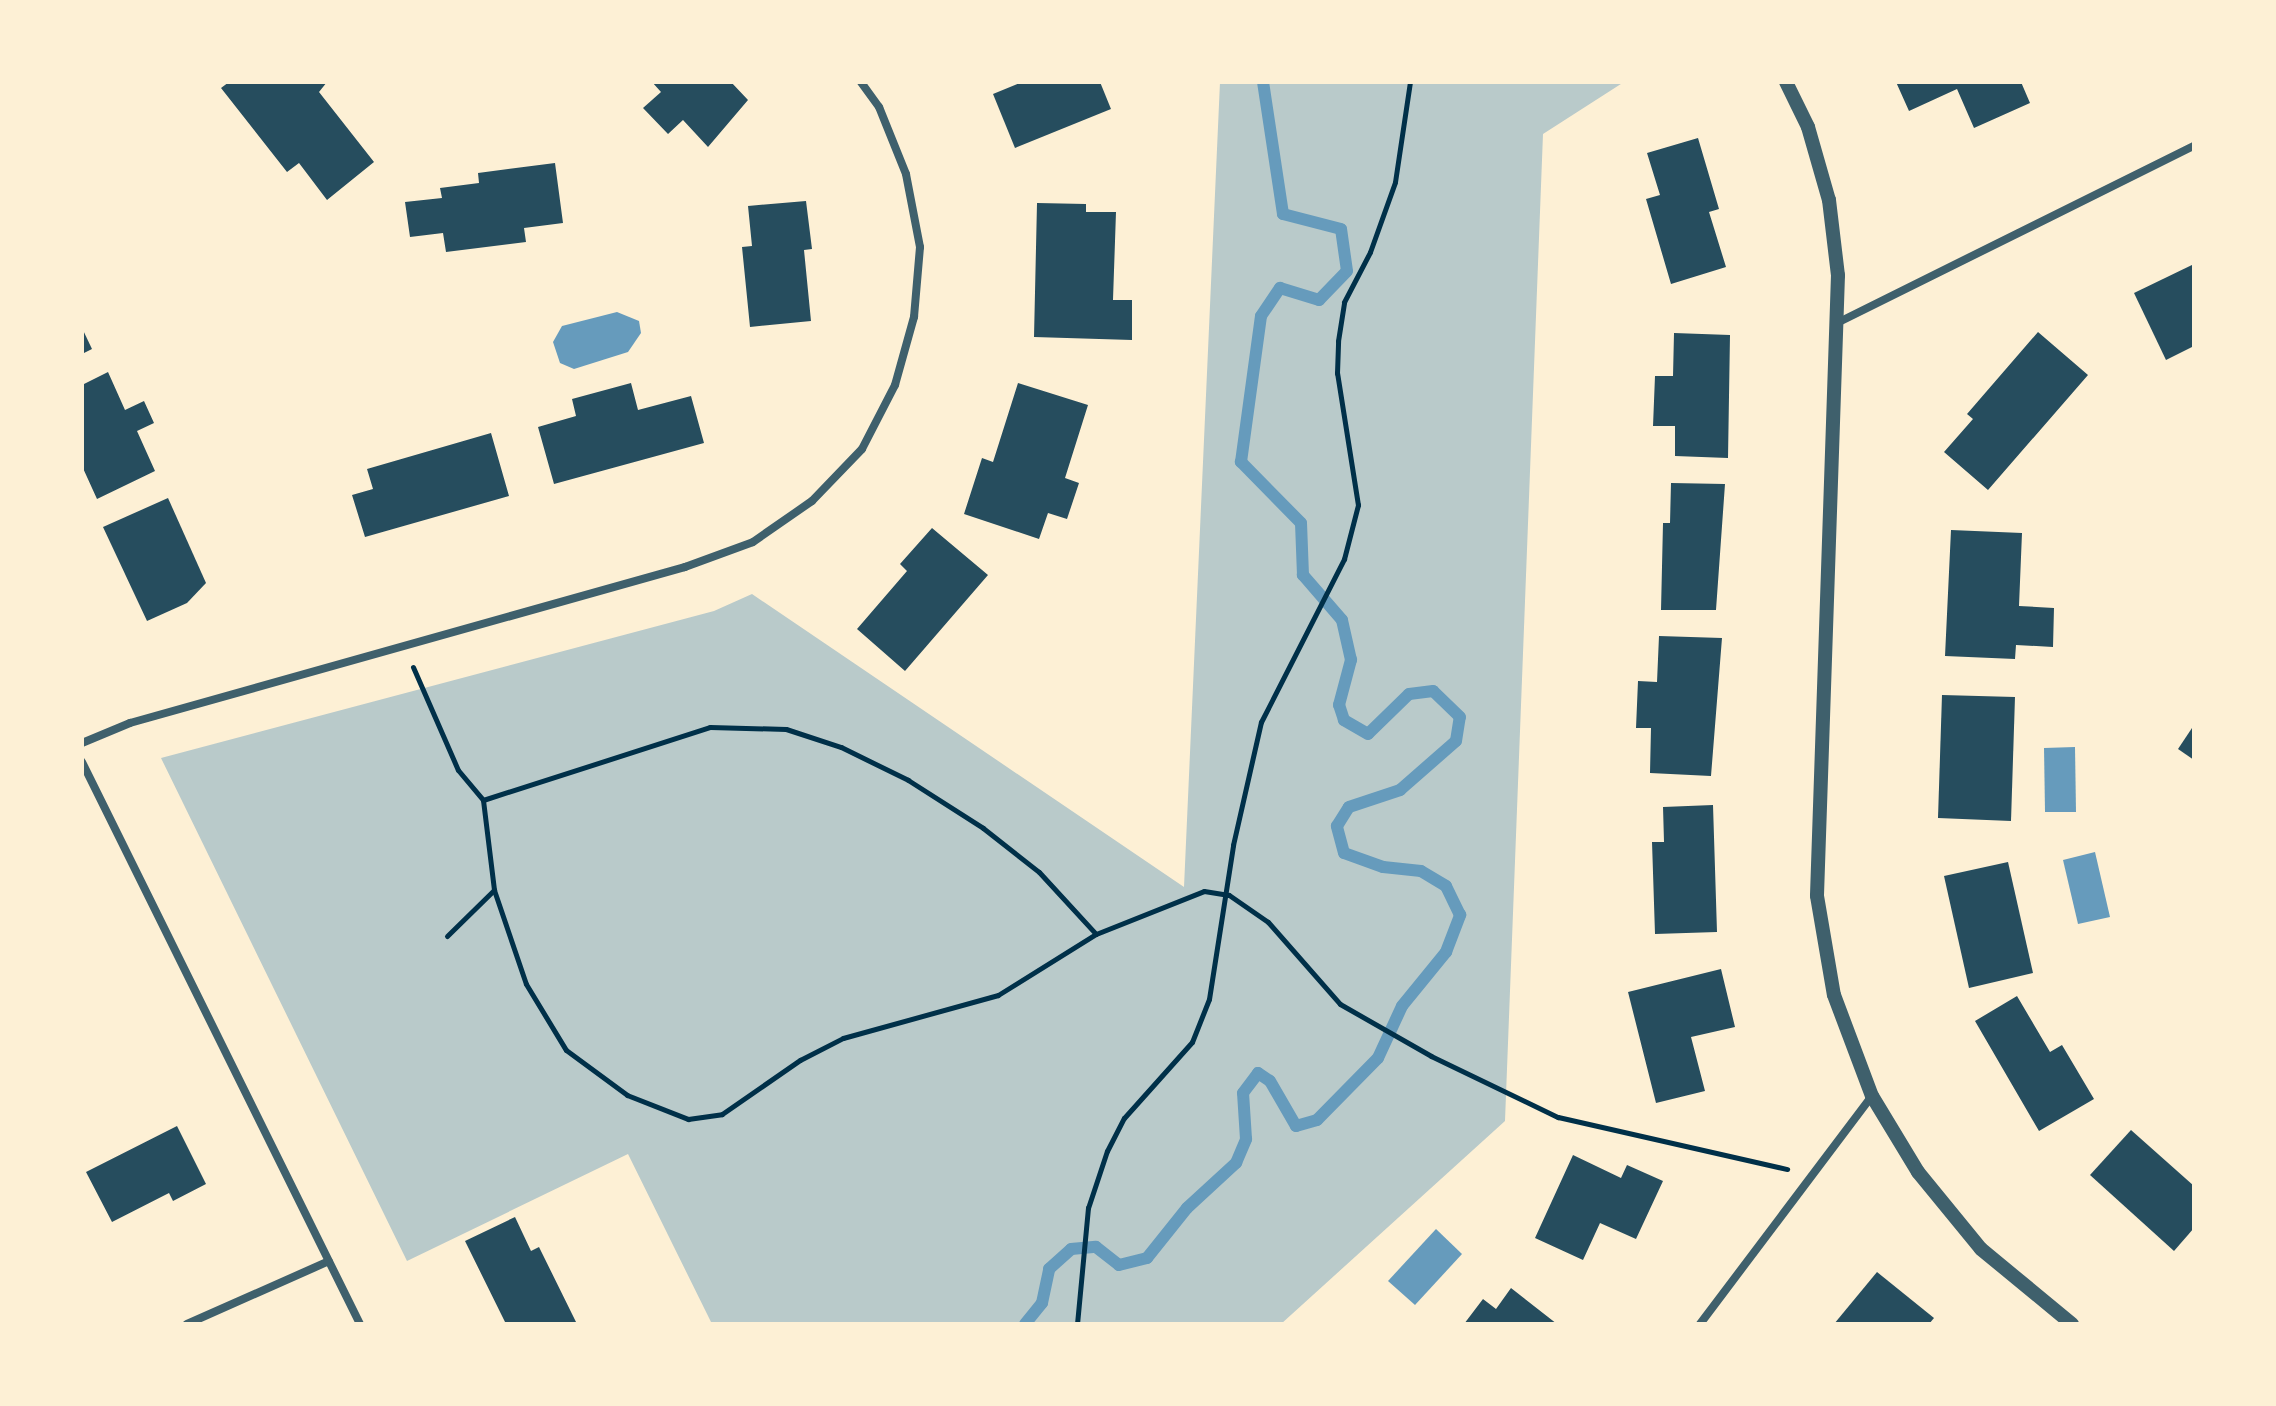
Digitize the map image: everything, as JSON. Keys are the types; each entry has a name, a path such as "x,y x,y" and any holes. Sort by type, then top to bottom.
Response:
{"street":[{"path":"82,743 130,723 685,567 753,542 812,501 862,449 895,385 914,317 920,247 906,174 879,107 861,82"},
{"path":"1786,82 1808,127 1829,200 1838,275 1817,896 1834,995 1872,1096 1918,1172 1981,1249 2072,1324"},
{"path":"1836,323 2194,146"},
{"path":"82,762 360,1324"},
{"path":"1700,1324 1872,1096"},
{"path":"187,1324 329,1261"}],"path":[{"path":"1077,1324 1088,1208 1107,1151 1124,1118 1192,1042 1209,999 1229,895 1233,845 1261,722 1344,559 1358,505 1337,373 1338,341 1344,302 1370,252 1395,182 1410,82"},
{"path":"406,647 458,770 483,800 494,890 526,984 566,1050 627,1095 688,1119 722,1114 800,1060 843,1038 998,995 1096,934 1204,891 1229,895 1268,922 1340,1004 1431,1056 1558,1117 1815,1172"},
{"path":"483,800 710,727 786,729 841,747 895,773 983,828 1039,872 1096,934"},
{"path":"447,936 494,890"}],"shaded area":[{"path":"1220,82 1624,82 1543,134 1505,1121 1281,1324 712,1324 628,1154 407,1261 161,758 714,611 752,594 1184,887"}],"water":[{"path":"617,312 639,321 641,333 628,352 574,369 560,363 553,342 562,326"},
{"path":"2075,747 2076,812 2045,812 2044,748"},
{"path":"2095,852 2110,917 2078,924 2063,860"},
{"path":"1436,1229 1462,1254 1415,1305 1388,1281"}],"building":[{"path":"229,82 327,82 319,92 374,162 327,200 299,163 287,172 221,88"},
{"path":"652,82 731,82 748,100 708,147 683,120 668,134 643,108 661,92"},
{"path":"1022,82 1100,82 1111,109 1015,148 993,94"},
{"path":"1896,82 2021,82 2030,103 1974,128 1957,89 1909,111"},
{"path":"1698,138 1719,209 1709,212 1726,267 1671,284 1646,199 1660,195 1647,153"},
{"path":"555,163 563,223 524,228 526,242 446,252 443,233 410,237 405,202 442,198 440,188 479,183 478,173"},
{"path":"806,201 812,249 804,250 811,321 750,327 742,247 752,246 748,206"},
{"path":"1037,203 1086,204 1086,212 1116,212 1113,300 1132,300 1132,340 1034,337"},
{"path":"2194,264 2194,346 2166,360 2134,293"},
{"path":"82,328 92,349 82,354"},
{"path":"2038,332 2088,375 1988,490 1944,452 1973,419 1967,414"},
{"path":"1674,333 1730,335 1728,458 1675,456 1675,426 1653,426 1655,376 1673,376"},
{"path":"108,372 125,410 144,401 154,423 137,431 155,471 97,499 82,466 82,385"},
{"path":"631,383 638,410 691,396 704,443 554,484 538,427 576,416 572,399"},
{"path":"1018,383 1088,405 1065,478 1079,483 1067,519 1048,513 1039,539 964,514 982,458 993,462"},
{"path":"491,433 509,496 365,537 352,495 373,489 367,469"},
{"path":"1671,483 1725,484 1716,610 1661,610 1663,523 1670,523"},
{"path":"168,498 206,583 187,603 147,621 103,527"},
{"path":"932,528 988,575 905,671 857,629 907,571 900,564"},
{"path":"1951,530 2022,533 2019,606 2054,608 2053,647 2016,645 2015,659 1945,656"},
{"path":"1659,636 1722,638 1711,776 1650,773 1651,728 1636,728 1638,681 1657,682"},
{"path":"1942,695 2015,697 2011,821 1938,818"},
{"path":"2194,725 2194,760 2178,749"},
{"path":"1713,805 1717,932 1655,934 1652,842 1664,842 1663,807"},
{"path":"2008,862 2033,973 1969,988 1944,876"},
{"path":"1721,969 1735,1027 1691,1037 1705,1091 1656,1103 1628,992"},
{"path":"2017,996 2050,1052 2062,1045 2094,1099 2039,1131 1975,1021"},
{"path":"177,1126 206,1184 173,1201 169,1193 112,1222 86,1172"},
{"path":"2131,1130 2194,1186 2194,1228 2174,1251 2090,1175"},
{"path":"1573,1155 1621,1178 1627,1165 1663,1181 1636,1239 1600,1223 1583,1260 1535,1238"},
{"path":"515,1217 531,1251 539,1247 577,1324 506,1324 465,1241"},
{"path":"1877,1272 1934,1318 1929,1324 1834,1324"},
{"path":"1511,1288 1557,1324 1464,1324 1483,1299 1496,1309"}],"waterway":[{"path":"1025,1324 1042,1303 1049,1269 1071,1249 1096,1247 1119,1265 1147,1258 1187,1208 1236,1163 1246,1139 1243,1093 1258,1073 1270,1081 1296,1126 1317,1120 1378,1058 1402,1006 1446,952 1460,915 1446,886 1421,871 1383,867 1344,853 1337,826 1349,807 1400,790 1456,741 1460,717 1433,691 1409,694 1368,734 1344,720 1339,705 1351,660 1342,620 1303,575 1301,523 1241,462 1261,316 1280,288 1319,300 1347,271 1341,229 1283,214 1263,82"}]}
